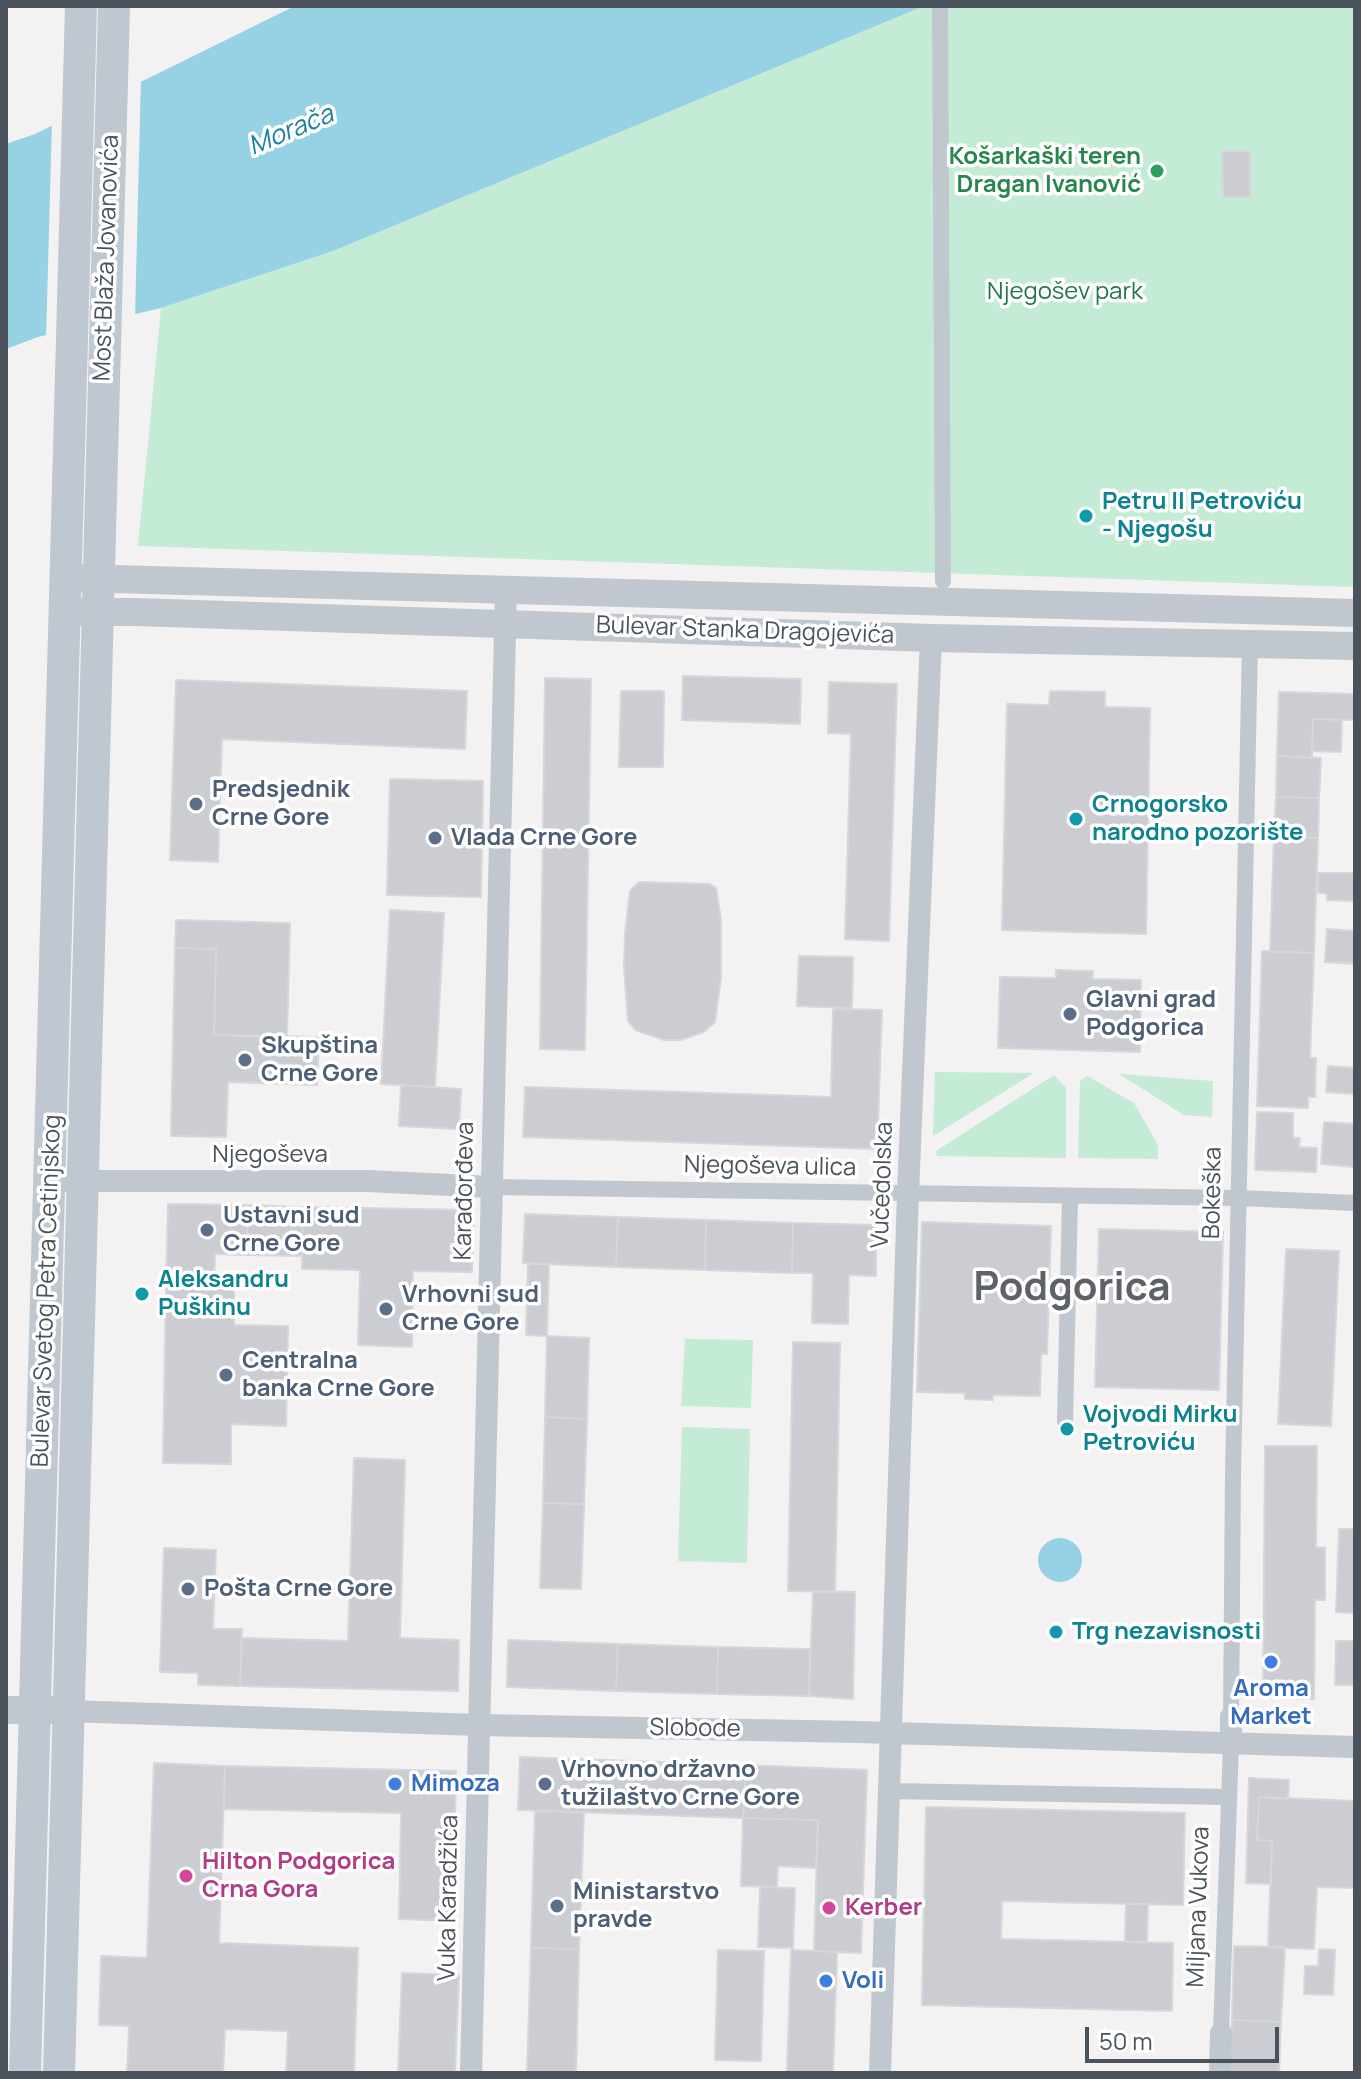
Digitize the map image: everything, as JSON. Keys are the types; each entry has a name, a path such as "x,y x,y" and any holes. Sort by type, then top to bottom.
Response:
{"main road":[{"name":"Most Blaža Jovanovića","path":"67,509 81,6"},
{"name":"Most Blaža Jovanovića","path":"100,510 114,6"},
{"name":"Bulevar Svetog Petra Cetinjskog","path":"25,2073 21,1710 50,1181 67,509"},
{"name":"Bulevar Svetog Petra Cetinjskog","path":"59,2073 100,510"}],"street":[{"path":"940,6 943,581"},
{"name":"Bulevar Stanka Dragojevića","path":"66,578 1355,613"},
{"name":"Karađorđeva","path":"478,1725 506,589"},
{"path":"1250,610 1250,643"},
{"name":"Bulevar Stanka Dragojevića","path":"65,612 931,638 1355,646"},
{"name":"Vučedolska","path":"880,2073 908,1193 931,638"},
{"name":"Bokeška","path":"1231,1744 1233,1459 1250,643"},
{"name":"Njegoševa","path":"50,1181 367,1181 491,1187"},
{"name":"Njegoševa ulica","path":"491,1187 1239,1198"},
{"path":"1065,1421 1070,1196"},
{"path":"1239,1198 1355,1203"},
{"name":"Slobode","path":"21,1710 1355,1747"},
{"name":"Vuka Karadžića","path":"471,2073 478,1725"},
{"name":"Miljana Vukova","path":"1220,2073 1231,1744"},
{"path":"889,1791 1229,1797"}],"green space":[{"name":"Njegošev park","path":"924,6 1355,6 1355,587 138,546 161,308 333,251"},
{"path":"935,1072 1034,1073 933,1136"},
{"path":"1119,1074 1213,1081 1212,1117 1184,1115"},
{"path":"1054,1075 1066,1088 1066,1158 937,1156 936,1151"},
{"path":"1087,1076 1134,1103 1158,1145 1158,1159 1078,1158 1080,1081"},
{"path":"685,1339 753,1340 751,1408 681,1406"},
{"path":"682,1427 750,1429 747,1563 678,1561"}],"water":[{"name":"Morača","path":"295,6 924,6 333,251 161,308 38,337 6,349 6,144 35,134"},
{"path":"1060,1538 1076,1544 1082,1560 1076,1576 1060,1582 1044,1576 1038,1560 1044,1544"}],"pier":[{"path":"141,77 135,318 46,339 52,121"}],"building":[{"path":"1222,151 1250,151 1250,197 1223,197"},
{"path":"683,676 801,679 800,724 682,720"},
{"path":"545,678 591,679 585,1050 540,1049"},
{"name":"Predsjednik Crne Gore","path":"176,680 467,691 465,749 222,739 218,862 170,860"},
{"path":"829,682 897,684 889,941 845,939 851,734 828,733"},
{"path":"621,691 664,691 663,767 619,767"},
{"name":"Crnogorsko narodno pozorište","path":"1050,691 1105,692 1105,707 1150,708 1146,934 1002,930 1007,704 1049,705"},
{"path":"1279,692 1355,694 1355,720 1313,719 1312,758 1277,756"},
{"path":"1313,719 1342,720 1341,752 1312,751"},
{"path":"1277,756 1321,758 1319,798 1276,797"},
{"name":"Vlada Crne Gore","path":"390,779 483,781 481,897 387,895"},
{"path":"1276,797 1319,798 1318,838 1274,836"},
{"path":"1274,836 1318,838 1314,953 1270,952"},
{"path":"1318,873 1355,873 1355,901 1327,900 1327,894 1318,893"},
{"path":"639,882 710,884 716,888 721,920 721,977 715,1022 704,1032 681,1040 664,1040 635,1030 628,1021 625,933 630,891"},
{"path":"390,910 444,913 435,1087 381,1084"},
{"path":"176,920 290,923 287,1037 214,1035 216,949 175,948"},
{"path":"1327,929 1355,931 1355,964 1325,962"},
{"name":"Skupština Crne Gore","path":"175,948 216,949 214,1035 319,1037 317,1085 228,1082 226,1137 171,1136"},
{"path":"1262,951 1314,953 1310,1058 1316,1058 1315,1097 1308,1097 1308,1108 1257,1106"},
{"path":"799,956 853,957 852,1008 797,1006"},
{"name":"Glavni grad Podgorica","path":"1056,970 1093,971 1092,979 1141,980 1140,1052 998,1048 1000,977 1056,978"},
{"path":"833,1009 882,1010 877,1149 523,1137 525,1087 831,1097"},
{"path":"1328,1066 1355,1068 1355,1094 1326,1092"},
{"path":"401,1085 461,1089 459,1129 399,1126"},
{"path":"1257,1112 1293,1113 1293,1138 1300,1138 1299,1147 1317,1148 1316,1172 1255,1170"},
{"path":"1324,1122 1355,1124 1355,1167 1321,1164"},
{"name":"Ustavni sud Crne Gore","path":"168,1204 248,1205 247,1255 215,1254 214,1286 166,1285"},
{"path":"248,1205 303,1207 302,1256 247,1255"},
{"name":"Vrhovni sud Crne Gore","path":"303,1207 474,1210 472,1272 413,1271 412,1347 358,1345 360,1270 302,1269"},
{"path":"525,1214 618,1217 616,1267 523,1263"},
{"path":"618,1217 706,1220 705,1270 616,1267"},
{"path":"706,1220 793,1223 792,1273 705,1270"},
{"path":"922,1222 1051,1226 1047,1354 1041,1354 1040,1396 993,1395 993,1400 965,1399 965,1393 917,1392"},
{"path":"793,1223 876,1225 876,1276 849,1275 848,1324 812,1323 813,1273 792,1273"},
{"path":"1099,1229 1223,1232 1219,1390 1095,1387"},
{"path":"1286,1249 1339,1251 1331,1426 1278,1424"},
{"path":"528,1264 549,1264 547,1336 526,1335"},
{"name":"Centralna banka Crne Gore","path":"166,1285 234,1286 234,1325 288,1326 286,1426 231,1424 231,1464 163,1463"},
{"path":"547,1336 589,1338 587,1419 545,1417"},
{"path":"793,1342 840,1343 835,1592 788,1591"},
{"path":"545,1417 587,1419 584,1504 543,1503"},
{"path":"1265,1446 1317,1446 1316,1547 1325,1548 1325,1600 1315,1600 1314,1699 1263,1698"},
{"path":"354,1458 405,1460 400,1638 459,1640 458,1691 240,1686 242,1638 348,1641"},
{"path":"543,1503 584,1504 581,1589 540,1588"},
{"path":"1339,1529 1355,1529 1355,1613 1336,1612"},
{"name":"Pošta Crne Gore","path":"164,1548 216,1550 213,1629 242,1629 240,1686 198,1685 198,1673 160,1672"},
{"path":"813,1591 855,1592 853,1699 809,1696"},
{"path":"508,1640 618,1644 616,1691 507,1687"},
{"path":"1336,1641 1355,1641 1355,1685 1335,1685"},
{"path":"618,1644 718,1647 717,1694 616,1691"},
{"path":"718,1647 810,1649 809,1696 717,1694"},
{"path":"520,1757 746,1765 743,1818 518,1810"},
{"name":"Hilton Podgorica Crna Gora","path":"154,1763 225,1766 219,1943 358,1948 354,2073 286,2073 288,2031 225,2029 223,2073 127,2073 129,2026 99,2025 101,1956 147,1958"},
{"path":"746,1765 867,1770 861,1953 814,1951 818,1820 743,1818"},
{"path":"225,1766 456,1771 453,1921 399,1919 401,1813 224,1809"},
{"path":"1249,1778 1289,1780 1288,1799 1259,1797 1257,1840 1272,1841 1271,1884 1246,1883"},
{"path":"1259,1797 1355,1801 1355,1888 1317,1887 1314,1949 1268,1947 1272,1841 1257,1840"},
{"path":"926,1807 1185,1813 1183,1905 1002,1901 1001,1939 1173,1943 1172,2011 922,2005"},
{"name":"Ministarstvo pravde","path":"535,1811 584,1812 579,1949 531,1948"},
{"path":"743,1818 818,1820 816,1868 778,1866 777,1887 741,1886"},
{"path":"760,1887 795,1888 793,1948 758,1947"},
{"path":"1126,1904 1148,1904 1147,1942 1125,1942"},
{"path":"1234,1946 1285,1947 1281,2022 1232,2020"},
{"path":"531,1948 579,1949 576,2073 527,2073"},
{"path":"1319,1949 1335,1950 1333,1995 1304,1994 1305,1966 1318,1966"},
{"path":"718,1950 764,1951 761,2061 715,2060"},
{"path":"791,1950 837,1952 833,2073 787,2073"},
{"path":"402,1973 459,1975 455,2073 398,2073"},
{"path":"1232,2020 1281,2022 1279,2073 1230,2073"}],"place":[{"name":"Košarkaški teren Dragan Ivanović","path":"1157,171"},
{"name":"Petru II Petroviću - Njegošu","path":"1086,516"},
{"name":"Predsjednik Crne Gore","path":"196,804"},
{"name":"Crnogorsko narodno pozorište","path":"1076,819"},
{"name":"Vlada Crne Gore","path":"435,838"},
{"name":"Glavni grad Podgorica","path":"1070,1014"},
{"name":"Skupština Crne Gore","path":"245,1060"},
{"name":"Ustavni sud Crne Gore","path":"207,1230"},
{"name":"Aleksandru Puškinu","path":"142,1294"},
{"name":"Vrhovni sud Crne Gore","path":"386,1309"},
{"name":"Centralna banka Crne Gore","path":"226,1375"},
{"name":"Vojvodi Mirku Petroviću","path":"1067,1429"},
{"name":"Pošta Crne Gore","path":"188,1589"},
{"name":"Trg nezavisnosti","path":"1056,1632"},
{"name":"Aroma Market","path":"1271,1662"},
{"name":"Mimoza","path":"395,1784"},
{"name":"Vrhovno državno tužilaštvo Crne Gore","path":"545,1784"},
{"name":"Hilton Podgorica Crna Gora","path":"186,1876"},
{"name":"Ministarstvo pravde","path":"557,1906"},
{"name":"Kerber","path":"829,1908"},
{"name":"Voli","path":"826,1981"}],"district":[{"name":"Podgorica","path":"1072,1289"}]}
